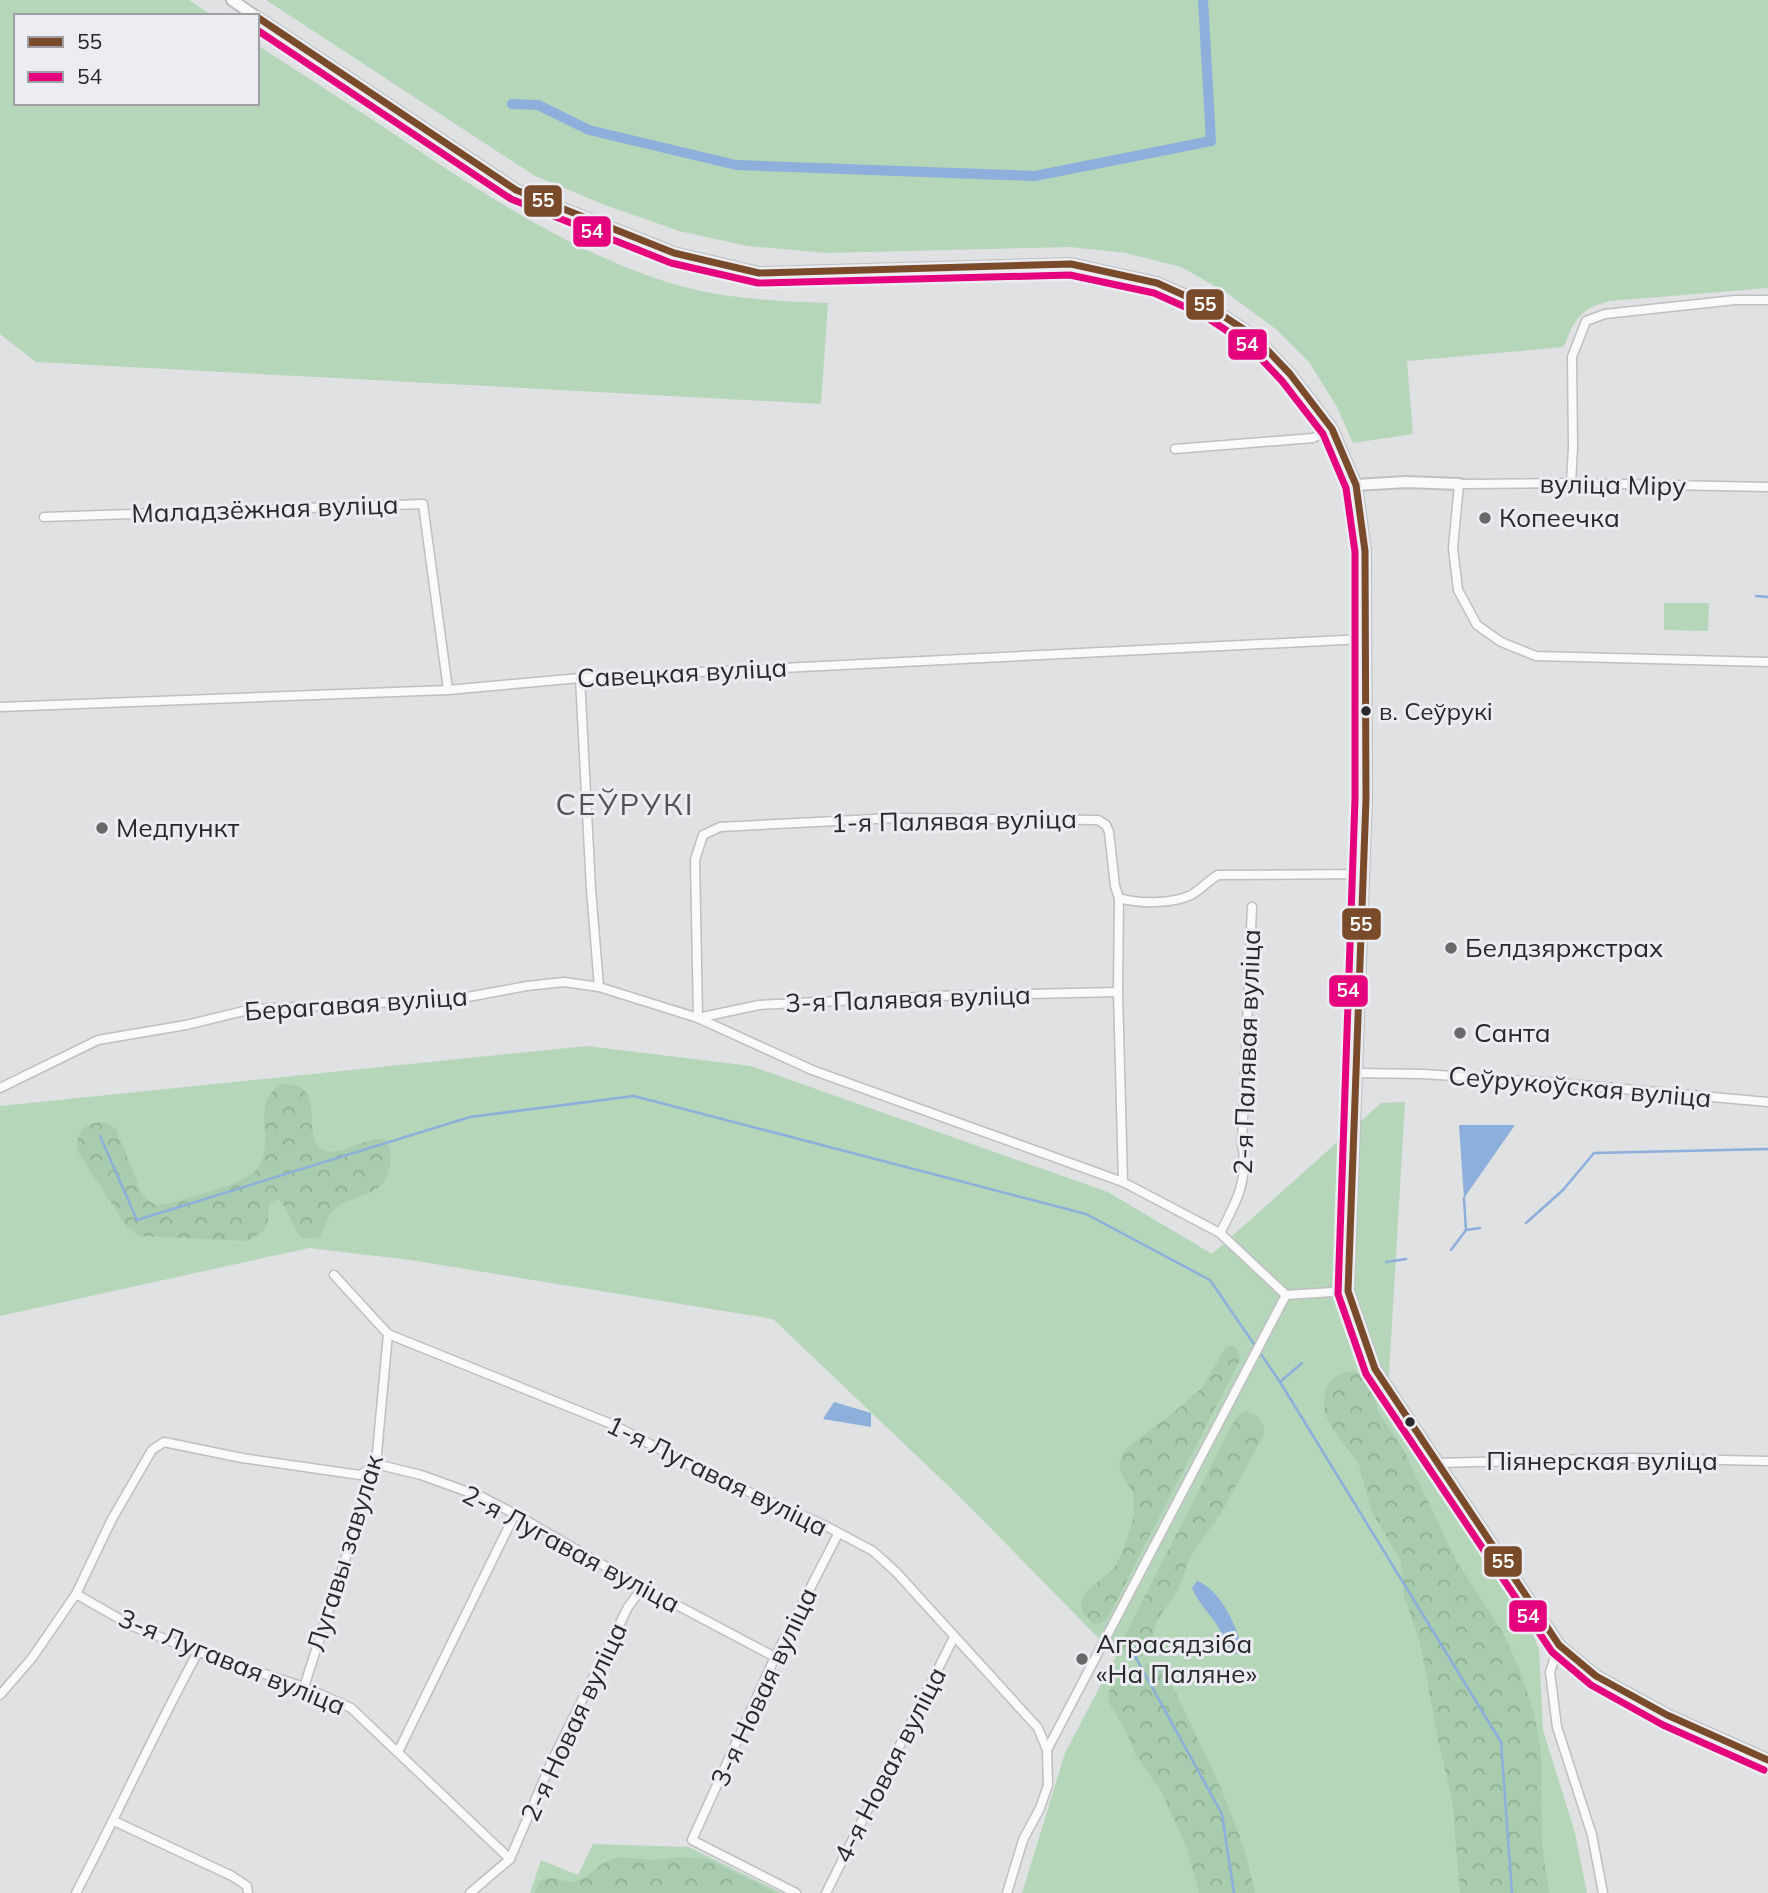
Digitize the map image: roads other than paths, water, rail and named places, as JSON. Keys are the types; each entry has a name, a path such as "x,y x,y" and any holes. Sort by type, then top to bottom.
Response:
{"street":[{"path":"232,0 253,14"},
{"path":"259,18 516,190 674,253 759,273 1071,264 1157,283 1208,306 1254,336 1290,374 1332,429 1356,485 1366,551 1366,799 1348,1291 1375,1369 1559,1644 1595,1676 1667,1715 1768,1760"},
{"path":"1572,483 1572,357 1586,321 1605,314 1735,300 1768,300"},
{"path":"1175,449 1313,438 1332,429"},
{"path":"1356,485 1406,482 1459,484 1453,548 1458,590 1477,625 1502,642 1536,656 1768,662"},
{"name":"вуліца Міру","path":"1459,484 1768,487"},
{"name":"Маладзёжная вуліца","path":"44,517 424,504 448,690"},
{"name":"Савецкая вуліца","path":"0,707 448,690 580,678 1364,639"},
{"path":"580,678 599,986"},
{"name":"1-я Палявая вуліца","path":"698,1018 695,860 702,835 720,827 895,818 1098,820 1106,825 1108,832 1119,898"},
{"path":"1123,1182 1118,992 1119,898 1131,902 1178,900 1193,894 1218,875 1363,874"},
{"name":"2-я Палявая вуліца","path":"1220,1233 1240,1194 1245,1160 1242,1143 1252,907"},
{"name":"Берагавая вуліца","path":"0,1088 98,1040 186,1025 252,1009 457,999 565,982 599,986 698,1018 812,1070 1123,1182 1220,1233 1286,1295"},
{"name":"3-я Палявая вуліца","path":"698,1018 759,1005 937,996 1118,992"},
{"name":"Сеўрукоўская вуліца","path":"1355,1073 1546,1082 1768,1102"},
{"name":"1-я Лугавая вуліца","path":"334,1275 388,1334 614,1425 697,1469 776,1503 873,1551 896,1572 1038,1728 1047,1749"},
{"path":"1007,1893 1023,1840 1040,1808 1048,1785 1047,1749 1286,1295 1348,1291"},
{"name":"Лугавы завулак","path":"304,1688 376,1464 388,1334"},
{"name":"2-я Лугавая вуліца","path":"0,1695 32,1658 76,1594 152,1450 164,1442 242,1458 360,1475 376,1464 421,1475 482,1497 775,1657"},
{"name":"Піянерская вуліца","path":"1436,1463 1630,1458 1768,1461"},
{"path":"398,1752 515,1514"},
{"name":"3-я Новая вуліца","path":"796,1893 692,1840 775,1657 838,1534"},
{"name":"2-я Новая вуліца","path":"510,1859 551,1763 628,1607 643,1587"},
{"name":"3-я Лугавая вуліца","path":"76,1594 132,1626 351,1707 510,1859"},
{"name":"4-я Новая вуліца","path":"825,1893 954,1637"},
{"path":"1559,1644 1550,1672 1557,1727 1592,1835 1603,1893"},
{"path":"76,1893 114,1821 153,1736 198,1652"},
{"path":"114,1821 232,1876 247,1886 248,1893"},
{"path":"470,1893 510,1859"}],"water":[{"path":"1459,1125 1515,1125 1464,1198"},
{"path":"834,1402 871,1413 871,1427 823,1419"},
{"path":"1197,1581 1213,1592 1226,1609 1242,1647 1238,1654 1229,1648 1216,1623 1195,1594 1192,1588"}],"waterway":[{"path":"512,104 538,105 589,130 736,165 1035,176 1211,141 1203,0"},
{"path":"1756,596 1768,597"},
{"path":"100,1136 137,1220 470,1117 634,1096 1086,1214 1210,1280 1280,1382 1501,1742 1512,1893"},
{"path":"1526,1223 1563,1190 1594,1153 1768,1149"},
{"path":"1451,1250 1466,1230 1464,1198"},
{"path":"1466,1230 1480,1228"},
{"path":"1386,1262 1406,1259"},
{"path":"1280,1382 1302,1363"},
{"path":"1131,1649 1222,1814 1234,1893"}],"place":[{"name":"Копеечка","path":"1485,518"},
{"name":"в. Сеўрукі","path":"1366,711"},
{"name":"Медпункт","path":"102,828"},
{"name":"Белдзяржстрах","path":"1451,948"},
{"name":"Санта","path":"1460,1033"},
{"name":"Аграсядзіба «На Паляне»","path":"1082,1659"}],"district":[{"name":"СЕЎРУКІ","path":"625,805"}]}
